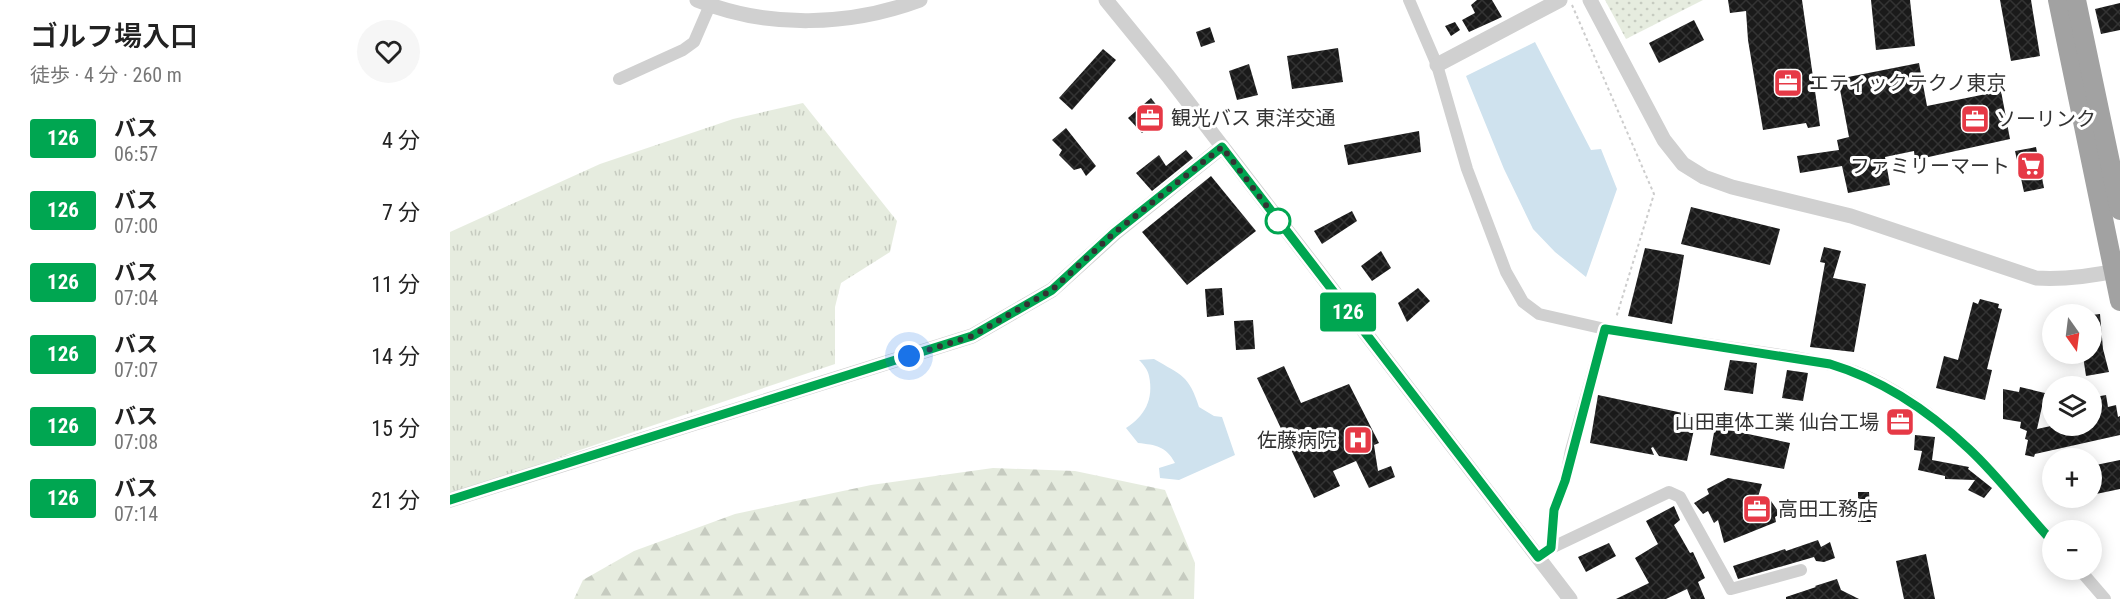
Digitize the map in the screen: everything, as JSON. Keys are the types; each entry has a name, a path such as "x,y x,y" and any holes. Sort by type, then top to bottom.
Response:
{"highway":[{"path":"2058,0 2117,270 2120,301"},
{"path":"2076,0 2120,210"}],"street":[{"path":"618,79 683,50 694,42 703,3 752,16 793,21 834,20 875,14 920,0"},
{"path":"1106,0 1570,599"},
{"path":"1409,0 1437,65 1467,169 1506,272 1523,302 1539,314 1605,329 1830,364 1857,372 1907,399 1970,449 2042,530"},
{"path":"1437,65 1560,0"},
{"path":"1590,0 1664,140 1683,164 1704,177 1732,187 1851,216 2036,278 2061,279 2117,270"},
{"path":"450,500 972,336 1052,290 1114,233 1222,147"},
{"path":"1551,548 1554,510 1565,481 1605,329"},
{"path":"1538,557 1551,548 1669,492 1680,497 1731,589 1801,570"},
{"path":"2089,580 2105,599"}],"path":[{"path":"1570,0 1654,194 1618,316 1605,329"}],"green space":[{"path":"1605,0 1703,0 1626,39"},
{"path":"803,103 897,221 890,252 841,283 835,307 835,364 574,452 450,498 450,232 600,164 733,119"},
{"path":"993,468 1075,471 1165,490 1195,563 1194,599 574,599 583,580 634,551 735,514 871,485"}],"water":[{"path":"1535,42 1591,150 1601,149 1617,189 1586,277 1555,252 1533,229 1504,169 1466,76"},
{"path":"1154,359 1183,377 1192,388 1199,407 1214,416 1222,417 1235,455 1179,480 1160,478 1159,468 1175,463 1172,457 1160,447 1138,443 1126,428 1143,412 1149,399 1148,374 1139,360"}],"building":[{"path":"1477,0 1492,0 1502,17 1469,32 1462,20 1475,13 1471,5"},
{"path":"1728,0 1802,0 1820,126 1808,128 1806,123 1763,130 1748,40 1746,11 1730,13"},
{"path":"1871,0 1910,0 1915,46 1876,50"},
{"path":"2000,0 2031,0 2040,56 2011,61"},
{"path":"2120,3 2120,30 2101,34 2095,9"},
{"path":"1694,20 1704,40 1659,63 1649,43"},
{"path":"1455,22 1460,30 1451,36 1445,26"},
{"path":"1210,27 1215,42 1201,47 1196,32"},
{"path":"1338,48 1343,82 1292,89 1287,56"},
{"path":"1103,49 1116,60 1072,110 1059,98"},
{"path":"1919,63 1927,106 2001,91 2010,139 1915,160 1914,151 1885,157 1890,185 1848,193 1842,166 1800,173 1797,156 1839,150 1837,140 1849,137 1838,79"},
{"path":"1249,64 1258,95 1237,100 1229,71"},
{"path":"1151,98 1164,115 1142,133 1128,118"},
{"path":"1066,128 1096,166 1086,176 1081,168 1074,170 1059,155 1062,150 1052,140"},
{"path":"1419,131 1421,152 1348,165 1344,145"},
{"path":"2036,147 2044,188 2024,192 2015,151"},
{"path":"1186,150 1193,158 1152,191 1136,173 1159,155 1166,166"},
{"path":"1211,176 1256,231 1187,285 1142,232"},
{"path":"1691,207 1780,229 1770,265 1681,244"},
{"path":"1352,211 1357,221 1322,244 1314,231"},
{"path":"1824,247 1841,251 1833,278 1866,284 1854,352 1810,347 1825,263 1820,262"},
{"path":"1645,248 1684,255 1672,324 1628,316"},
{"path":"1381,251 1391,268 1372,281 1361,266"},
{"path":"1222,288 1224,315 1207,317 1205,289"},
{"path":"1418,288 1430,301 1407,322 1398,303"},
{"path":"1980,299 1999,304 1998,308 2002,309 1987,369 1992,370 1985,400 1936,388 1944,356 1958,360 1973,302 1978,304"},
{"path":"1253,320 1255,349 1236,350 1234,321"},
{"path":"2102,337 2109,372 2086,376 2084,364 2102,364"},
{"path":"1730,360 1757,363 1753,394 1724,390"},
{"path":"1284,366 1301,403 1349,384 1379,443 1374,445 1378,471 1391,466 1395,477 1369,488 1356,461 1333,471 1340,486 1314,498 1257,378"},
{"path":"1787,370 1808,373 1803,401 1782,398"},
{"path":"2020,387 2042,392 2042,406 2037,429 2042,428 2042,436 2102,436 2102,396 2106,395 2108,407 2116,405 2118,417 2120,416 2120,435 2062,448 2042,448 2042,452 2035,454 2034,457 2025,455 2027,431 2020,428 2021,422 2003,419 2003,389 2019,392"},
{"path":"1598,395 1697,416 1687,461 1659,456 1653,447 1651,448 1654,455 1590,443"},
{"path":"1715,427 1790,443 1784,469 1710,455"},
{"path":"1915,435 1935,437 1932,460 1969,467 1968,469 1992,488 1984,498 1968,490 1975,480 1945,479 1945,476 1918,470 1922,451 1914,450"},
{"path":"2120,460 2120,489 2102,493 2102,464"},
{"path":"1728,478 1762,484 1754,510 1771,501 1780,514 1775,517 1776,522 1724,543 1718,520 1714,523 1708,511 1703,514 1694,503 1709,494 1707,489"},
{"path":"1858,492 1869,492 1871,522 1858,522"},
{"path":"1803,503 1810,513 1800,520 1792,510"},
{"path":"1674,506 1680,520 1674,525 1690,553 1693,552 1705,578 1698,582 1705,599 1691,599 1687,589 1666,599 1616,599 1649,583 1635,558 1658,544 1646,521"},
{"path":"1818,540 1821,547 1830,542 1835,558 1824,562 1816,561 1814,557 1738,579 1733,566"},
{"path":"1609,543 1616,556 1586,572 1578,557"},
{"path":"1926,554 1935,599 1904,599 1896,561"},
{"path":"1837,579 1841,590 1859,599 1786,599 1786,597"}],"bus line":[{"name":"126","path":"450,500 972,336 1052,290 1114,233 1222,147 1538,557 1551,548 1554,510 1565,481 1571,450 1592,383 1605,329 1830,364 1857,372 1881,383 1907,399 1970,449 2042,530"}],"place":[{"name":"エティックテクノ東京","path":"1788,83"},
{"name":"観光バス 東洋交通","path":"1150,118"},
{"name":"ソーリンク","path":"1975,119"},
{"name":"ファミリーマート","path":"2031,166"},
{"name":"山田車体工業 仙台工場","path":"1900,422"},
{"name":"佐藤病院","path":"1358,440"},
{"name":"高田工務店","path":"1757,509"}],"route":[{"path":"909,356 972,336 1052,290 1114,233 1222,147 1278,221"}]}
